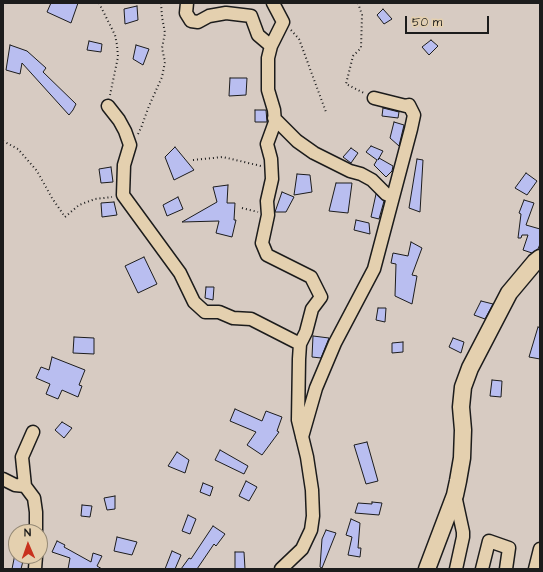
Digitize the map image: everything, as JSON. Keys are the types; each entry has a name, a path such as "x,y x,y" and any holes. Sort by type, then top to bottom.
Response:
{"street":[{"path":"187,3 186,13 191,22 198,22 209,16 226,13 251,16 258,34 271,46"},
{"path":"273,3 283,22 271,46 268,58 268,90 274,110 275,122 267,144 271,159 272,179 267,201 268,215 262,243 266,255 311,277 321,297 312,309 306,332 300,344 297,397 298,420 307,457 312,490 312,530 302,549 281,569"},
{"path":"302,438 316,388 334,343 374,269 414,115 409,105 406,106 374,98"},
{"path":"108,106 125,131 130,145 124,165 123,195 180,273 194,302 205,312 219,312 233,318 251,319 300,344"},
{"path":"274,118 297,141 314,153 372,180 386,194 393,197"},
{"path":"427,569 455,495 462,458 463,430 461,407 463,387 470,368 509,293 540,258"},
{"path":"33,432 22,457 25,486 34,498 36,524"},
{"path":"3,479 15,485 25,486"},
{"path":"455,495 463,532 456,569"},
{"path":"482,569 489,540 509,548 506,569"},
{"path":"535,569 540,549"}],"path":[{"path":"99,3 115,35 117,45 118,57 108,106"},
{"path":"130,145 141,128 162,77 165,62 162,48 165,33 161,3"},
{"path":"358,3 362,16 361,48 353,56 346,84 374,98"},
{"path":"283,22 299,39 326,112"},
{"path":"3,141 18,149 37,171 52,198 65,217 79,205 95,199 123,195"},
{"path":"193,160 223,157 272,168"},
{"path":"242,208 268,215"}],"building":[{"path":"51,3 78,3 71,23 47,12"},
{"path":"137,6 138,20 125,24 124,9"},
{"path":"383,9 392,19 384,24 377,15"},
{"path":"431,40 438,46 429,55 422,47"},
{"path":"89,41 102,44 101,52 87,50"},
{"path":"10,45 27,51 46,68 43,72 76,104 69,115 22,63 20,74 6,70"},
{"path":"136,45 149,49 143,65 133,59"},
{"path":"230,78 247,78 246,95 229,96"},
{"path":"383,108 399,112 398,118 382,116"},
{"path":"255,110 266,110 267,122 255,122"},
{"path":"394,122 404,125 399,146 390,138"},
{"path":"371,146 383,151 379,158 393,166 392,171 386,177 374,165 377,160 366,152"},
{"path":"175,147 194,170 174,180 165,157"},
{"path":"351,148 358,153 351,163 343,157"},
{"path":"417,159 423,160 420,212 409,208"},
{"path":"111,167 113,182 101,183 99,169"},
{"path":"526,173 537,181 527,195 515,188"},
{"path":"297,174 310,175 312,192 294,195"},
{"path":"336,183 352,183 348,213 329,211"},
{"path":"228,185 227,203 235,203 234,220 236,220 232,237 216,233 219,221 182,222 217,202 213,187"},
{"path":"282,192 294,197 286,212 275,212"},
{"path":"376,194 384,201 379,219 371,217"},
{"path":"178,197 183,209 167,216 163,205"},
{"path":"524,200 534,203 526,225 540,229 540,244 538,249 532,253 523,250 528,235 522,235 521,238 518,238 521,214 519,213"},
{"path":"114,202 117,215 102,217 101,203"},
{"path":"356,220 369,223 370,234 354,230"},
{"path":"411,242 422,248 412,275 417,276 412,304 395,296 396,264 391,263 393,253 408,256"},
{"path":"144,257 157,284 138,293 125,266"},
{"path":"206,287 214,287 213,300 205,298"},
{"path":"481,301 493,304 485,319 474,315"},
{"path":"378,308 386,308 385,322 376,320"},
{"path":"538,327 540,328 540,359 529,357"},
{"path":"313,336 329,338 321,358 312,357"},
{"path":"74,337 94,338 94,354 73,353"},
{"path":"453,338 464,342 461,353 449,347"},
{"path":"403,342 403,352 392,353 392,343"},
{"path":"52,357 85,370 79,385 82,386 78,397 62,390 58,399 46,394 50,384 36,378 41,367 49,370"},
{"path":"492,380 502,381 501,397 490,396"},
{"path":"235,409 262,421 266,411 282,417 277,431 279,432 262,455 247,445 256,432 230,421"},
{"path":"62,422 72,428 64,438 55,430"},
{"path":"367,442 378,481 366,484 354,445"},
{"path":"220,450 248,466 244,474 215,460"},
{"path":"177,452 189,460 185,473 168,466"},
{"path":"246,481 257,487 249,501 239,496"},
{"path":"203,483 213,487 210,496 200,492"},
{"path":"115,496 115,509 107,510 104,498"},
{"path":"372,502 382,503 379,515 355,513 358,503 372,504"},
{"path":"82,505 92,506 90,517 81,516"},
{"path":"188,515 196,519 190,534 182,531"},
{"path":"351,519 360,523 358,548 361,548 360,557 348,555 352,537 346,535"},
{"path":"213,526 225,534 216,546 214,544 197,569 181,569 189,558 191,559"},
{"path":"326,530 336,533 322,568 320,567 322,539"},
{"path":"117,537 137,542 132,555 114,551"},
{"path":"57,541 65,545 64,547 91,562 93,553 102,556 97,566 102,569 68,569 70,558 52,552"},
{"path":"172,551 181,555 175,569 165,569"},
{"path":"235,552 244,552 245,569 235,569"},
{"path":"13,564 22,564 21,569 12,569"}]}
